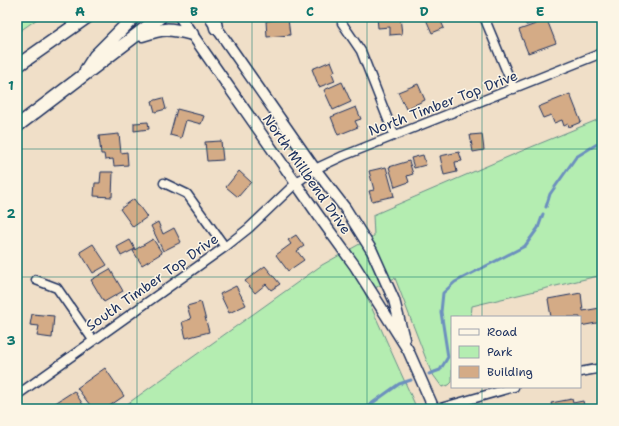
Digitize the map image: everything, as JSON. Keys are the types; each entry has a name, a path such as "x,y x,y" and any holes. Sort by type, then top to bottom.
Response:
{"main road":[{"path":"17,66 87,17"},
{"path":"82,76 95,56 134,17"},
{"path":"17,126 160,17"},
{"path":"135,37 162,29 172,29 192,34"}],"street":[{"name":"North Millbend Drive","path":"180,17 356,266 408,350 436,409"},
{"name":"North Millbend Drive","path":"208,17 215,22 315,169 345,208 372,250 394,300 408,350"},
{"path":"484,17 514,89"},
{"path":"342,23 361,51 394,136"},
{"name":"North Timber Top Drive","path":"296,183 315,169 343,156 602,53"},
{"path":"164,183 187,194 225,247"},
{"name":"South Timber Top Drive","path":"17,395 225,247 249,228 296,183"},
{"path":"36,280 57,288 93,340"},
{"path":"581,372 602,368"},
{"path":"436,409 510,388"}],"green space":[{"path":"17,17 40,17 17,33"},
{"path":"602,118 602,275 472,306 471,316 451,316 451,383 442,387 431,372 395,278 365,293 417,409 120,409 322,265 374,236 373,215"}],"building":[{"path":"377,17 400,17 402,34 390,35 390,27 378,28"},
{"path":"425,17 439,17 444,28 432,33"},
{"path":"524,17 541,17 542,21 526,25"},
{"path":"288,19 290,35 267,37 266,21"},
{"path":"547,20 556,43 528,53 519,30"},
{"path":"331,61 335,71 332,73 335,81 319,87 312,69"},
{"path":"342,82 351,102 333,110 324,90"},
{"path":"418,84 425,100 406,109 398,92"},
{"path":"570,94 581,122 569,127 568,124 564,126 562,120 554,123 551,115 543,118 538,107"},
{"path":"163,98 166,109 155,112 152,101"},
{"path":"356,107 361,119 355,121 358,127 338,135 331,117"},
{"path":"177,109 204,116 201,124 186,120 181,138 170,135"},
{"path":"148,122 149,129 134,131 134,123"},
{"path":"119,134 121,153 127,152 128,165 114,166 113,159 105,160 104,154 101,154 99,136"},
{"path":"482,134 484,150 473,152 470,135"},
{"path":"221,141 223,160 207,161 205,142"},
{"path":"459,152 462,161 455,162 457,172 444,175 440,156"},
{"path":"423,155 426,165 414,168 411,158"},
{"path":"409,161 413,174 407,176 409,182 395,187 389,167"},
{"path":"386,167 394,196 372,201 369,191 374,190 369,171"},
{"path":"239,171 251,182 238,197 226,187"},
{"path":"101,172 113,172 112,197 94,196 95,183 100,183"},
{"path":"134,199 147,217 133,227 120,209"},
{"path":"158,222 163,234 174,228 181,242 163,251 151,226"},
{"path":"296,235 304,246 297,251 304,260 288,271 276,255 291,244 288,240"},
{"path":"153,239 162,253 142,265 133,251"},
{"path":"130,240 135,249 121,256 117,247"},
{"path":"93,244 107,265 93,273 80,252"},
{"path":"265,266 280,284 271,290 266,284 255,293 245,281"},
{"path":"110,269 123,291 104,302 91,280"},
{"path":"236,286 246,305 229,313 220,294"},
{"path":"581,293 583,311 600,308 602,322 581,326 581,316 551,316 548,299"},
{"path":"201,302 209,332 186,338 182,322 191,319 187,306"},
{"path":"32,314 54,316 52,338 37,336 39,326 30,325"},
{"path":"105,368 124,396 105,409 93,409 77,388"},
{"path":"74,391 86,409 46,409"},
{"path":"572,399 573,403 583,401 585,409 544,408 552,406 551,403"}],"waterway":[{"path":"546,207 550,194 576,157 602,141"},
{"path":"429,374 440,370 448,357 441,312 443,293 455,282 525,246 538,228 543,214"},
{"path":"364,409 399,384 411,380"}]}
